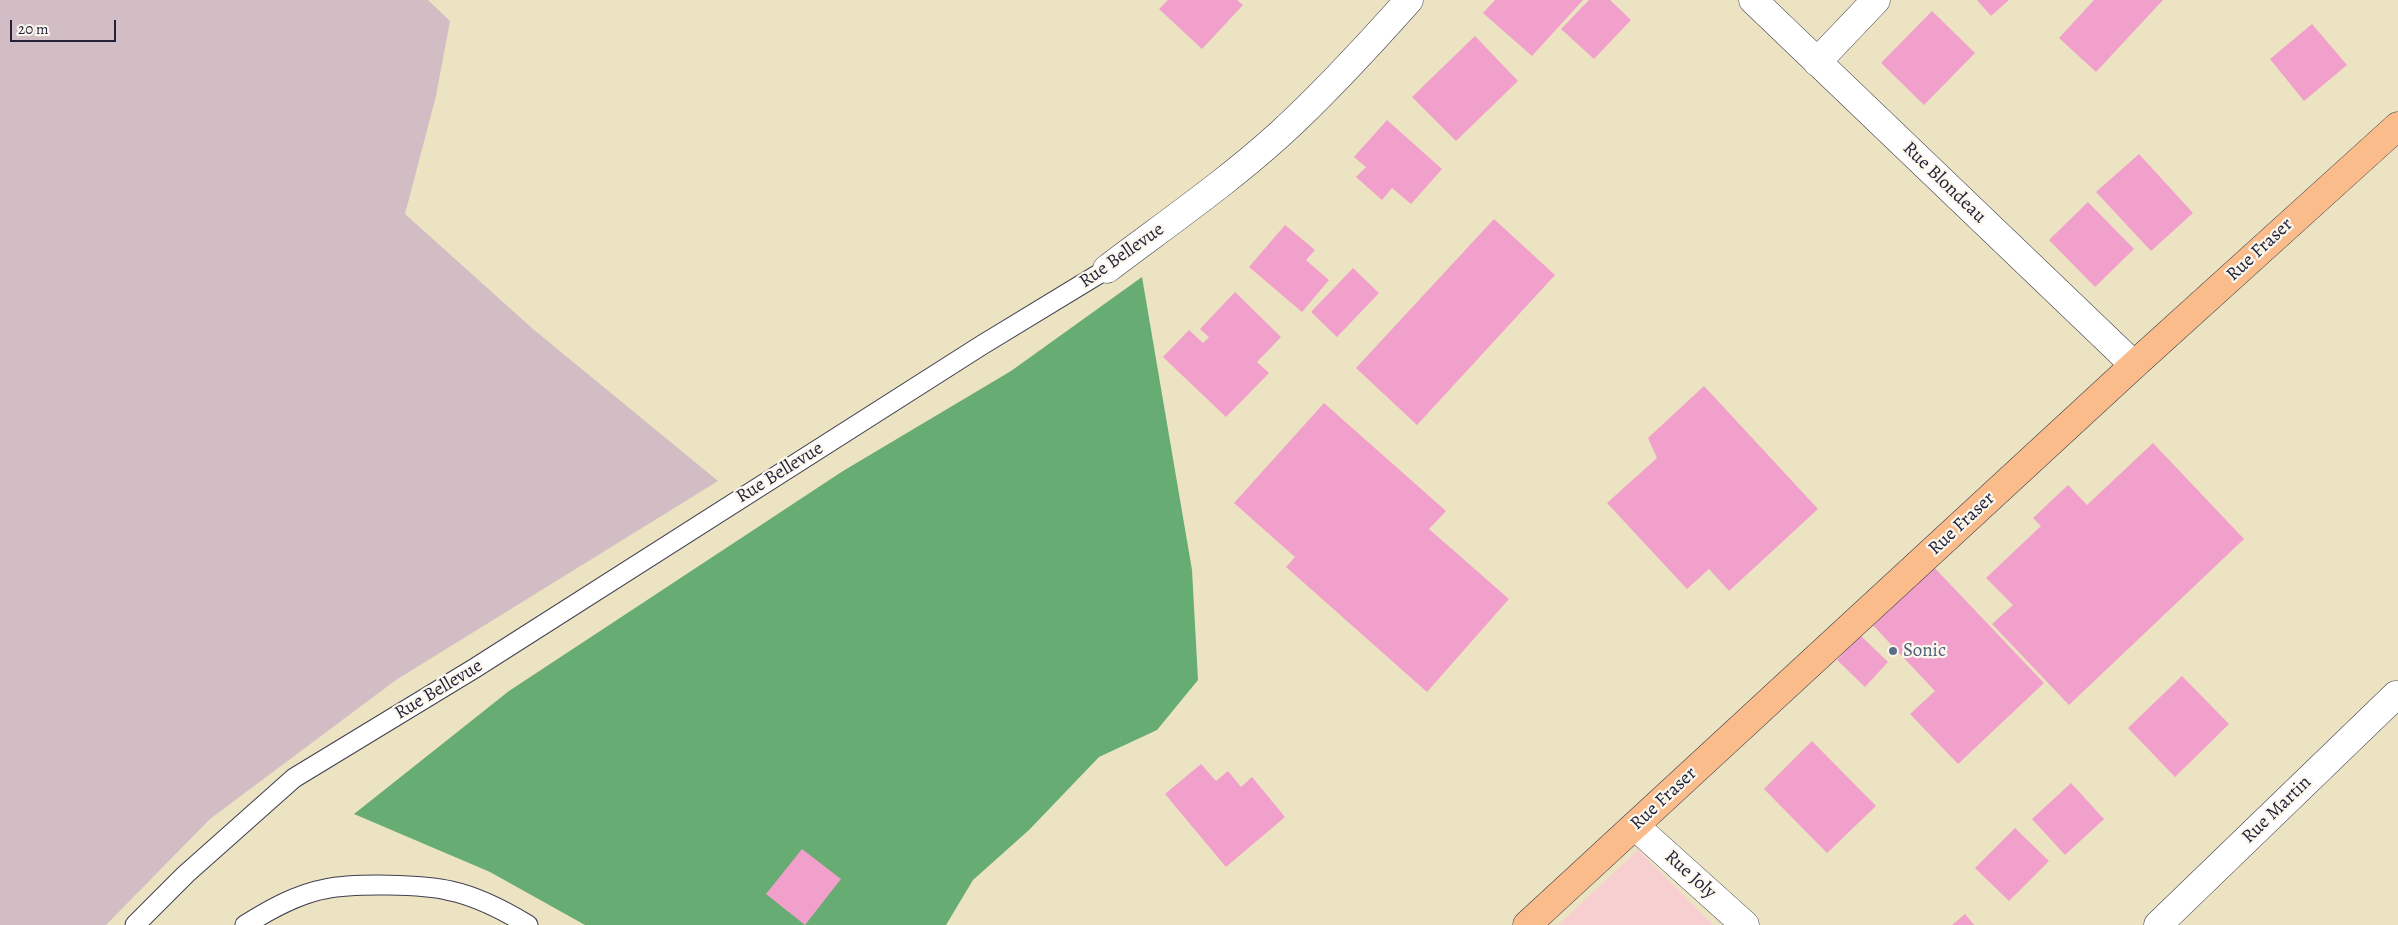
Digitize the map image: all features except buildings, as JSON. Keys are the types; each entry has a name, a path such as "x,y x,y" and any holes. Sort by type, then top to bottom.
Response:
{"main road":[{"name":"Rue Fraser","path":"1527,925 2134,365 2398,126"}],"street":[{"name":"Rue Bellevue","path":"1107,269 1217,187 1280,134 1349,66 1409,0"},
{"name":"Rue Blondeau","path":"1753,0 2134,365"},
{"path":"1817,62 1876,0"},
{"name":"Rue Martin","path":"2158,925 2396,695"},
{"name":"Rue Joly","path":"1635,826 1745,925"}],"lane":[{"name":"Rue Bellevue","path":"135,925 186,874 294,778 475,668 982,345 1107,269"},
{"path":"245,925 270,909 325,889 386,885 451,890 504,910 528,925"}],"shaded area":[{"path":"0,0 428,0 450,21 436,96 405,214 533,329 718,481 396,680 210,819 106,925 0,925"},
{"path":"1638,850 1713,925 1558,925"}],"green space":[{"path":"1142,277 1192,570 1198,680 1157,730 1099,757 1029,830 973,880 946,925 585,925 490,872 354,814 509,691 843,471 1011,371"}],"place":[{"name":"Sonic","path":"1893,651"}]}
